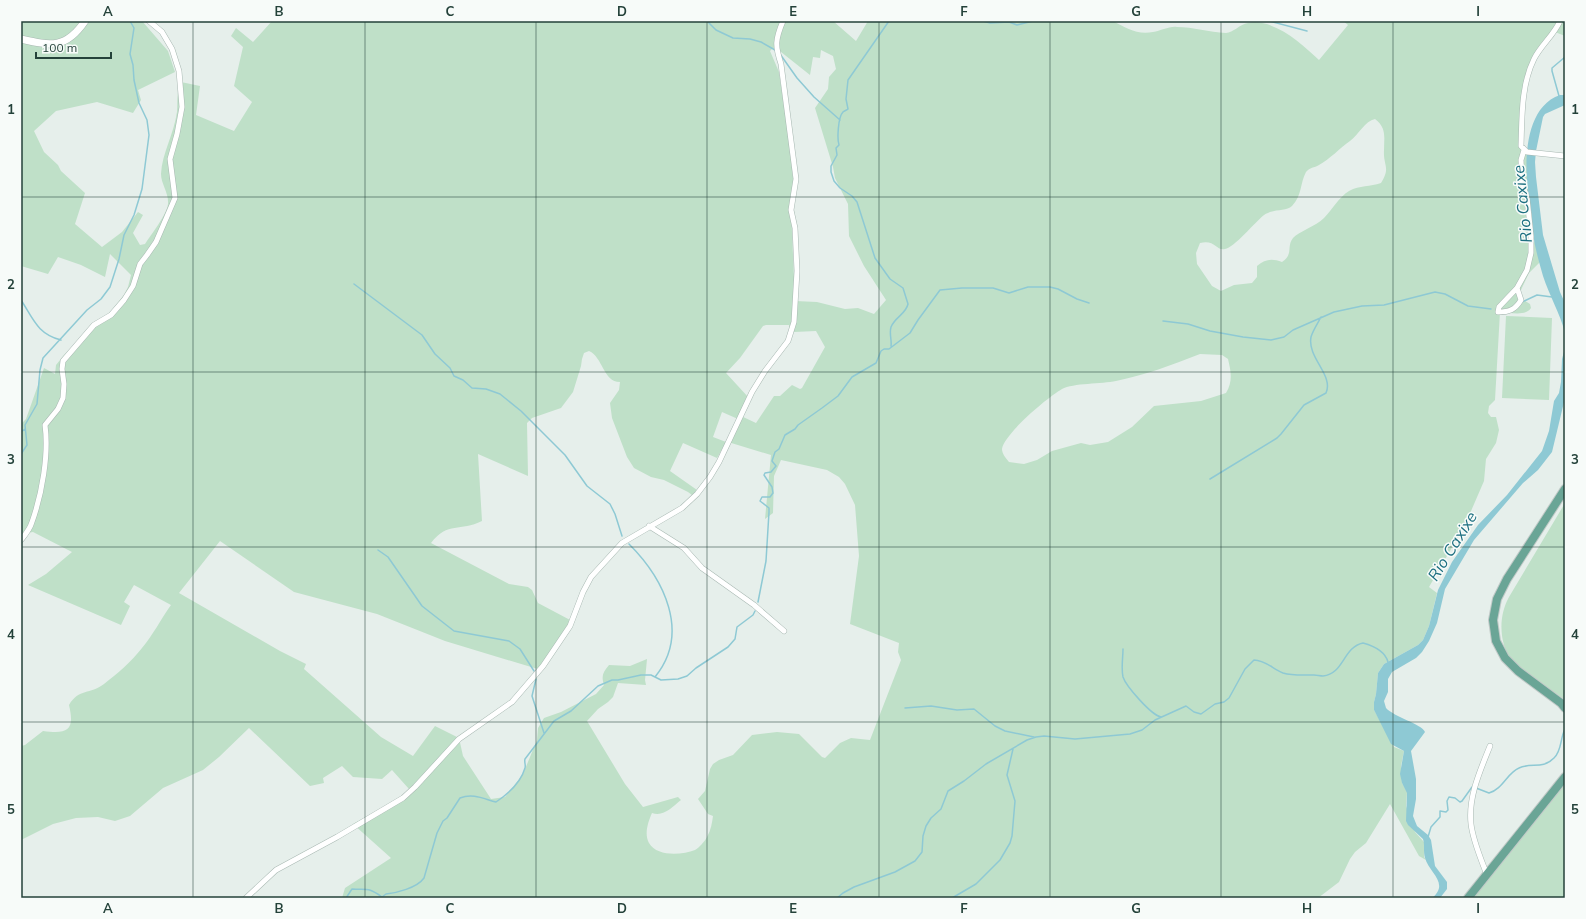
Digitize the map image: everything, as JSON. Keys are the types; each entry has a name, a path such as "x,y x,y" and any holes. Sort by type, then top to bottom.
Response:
{"main road":[{"path":"1565,489 1507,579 1497,599 1493,620 1496,641 1505,658 1518,671 1561,703 1565,708"},
{"path":"1468,898 1565,777"}],"street":[{"path":"21,39 47,44 63,42 78,32 85,21"},
{"path":"21,540 32,524 38,502 46,453 47,441 45,425 58,409 63,398 63,361 94,325 111,315 124,300 133,286 140,264 156,242 175,198 170,159 182,107 179,72 172,49 162,32 148,21"},
{"path":"246,898 276,870 337,837 403,798 416,787 459,739 512,702 543,666 570,626 583,592 591,577 622,543 682,508 710,477 719,462 752,392 765,371 788,341 794,322 797,271 795,228 791,210 796,179 781,64 776,48 783,21"},
{"path":"1560,21 1534,58 1527,76 1524,94 1521,146 1526,151 1565,156"},
{"path":"1516,288 1521,300 1516,307 1507,312 1498,312 1499,307 1516,288 1527,270 1531,254 1531,236 1527,198 1522,183 1521,160 1526,151"},
{"path":"649,526 684,548 702,568 754,605 784,631"},
{"path":"1487,875 1479,855 1471,825 1471,809 1476,784 1490,746"}],"green space":[{"path":"21,21 142,21 168,51 175,72 138,90 141,100 133,113 97,102 56,111 34,131 44,152 58,165 61,171 85,193 75,224 102,247 122,232 138,212 143,215 133,233 140,245 145,244 165,213 168,200 161,174 177,112 178,93 181,82 200,86 196,115 234,131 252,102 234,86 243,47 231,36 236,28 253,42 272,21 833,21 856,41 868,21 1113,21 1142,33 1174,27 1229,33 1242,25 1258,22 1268,24 1287,34 1319,60 1348,25 1343,21 1565,21 1565,36 1555,32 1534,59 1527,76 1520,140 1527,153 1527,180 1533,235 1540,262 1529,273 1520,292 1522,299 1530,304 1531,308 1528,311 1521,313 1500,312 1495,400 1489,406 1488,413 1491,417 1496,417 1499,430 1496,443 1486,459 1484,481 1465,525 1429,587 1437,593 1429,626 1423,640 1418,645 1384,664 1378,673 1374,710 1394,747 1404,751 1401,766 1402,783 1407,792 1406,806 1415,832 1424,842 1424,857 1426,860 1419,856 1390,804 1366,843 1355,852 1350,859 1339,882 1318,898 342,898 345,888 391,858 353,824 407,795 409,789 392,770 382,779 353,777 342,766 323,778 324,783 310,786 249,728 203,770 163,788 130,816 115,821 98,817 76,818 53,824 21,840 21,746 25,745 43,731 58,732 68,729 71,720 69,705 73,700 77,696 94,690 104,684 119,672 146,643 171,605 134,585 124,602 130,606 121,625 28,585 46,574 72,552 33,532 21,534 21,424 26,419 44,368 55,374 56,365 64,355 111,311 124,295 131,275 110,254 105,277 81,265 58,257 48,274 21,266","holes":["776,48 810,75 813,57 820,58 821,50 833,56 836,69 829,77 828,89 815,108 835,178 848,204 849,236 864,266 886,300 874,314 858,308 845,309 817,302 795,301 791,208 794,189 790,147 779,72 770,51","1375,119 1379,122 1384,133 1386,173 1381,183 1357,188 1345,194 1321,221 1293,238 1286,259 1282,262 1269,260 1257,266 1257,277 1252,283 1234,285 1221,291 1212,286 1197,264 1196,253 1200,243 1209,243 1222,249 1229,248 1264,215 1272,211 1286,209 1292,206 1298,198 1306,172 1327,160 1353,138 1371,120","789,325 790,330 794,332 816,331 825,347 802,388 800,389 792,385 780,396 774,396 756,423 741,416 749,398 726,373 740,358 763,326","589,351 594,354 606,374 614,381 620,382 619,390 610,403 612,418 627,457 634,468 651,477 664,480 692,495 697,490 670,471 683,443 717,458 726,442 713,437 722,412 738,419 728,442 771,455 765,519 773,513 774,476 781,460 827,470 839,477 845,484 855,505 859,556 850,624 899,643 898,652 901,660 870,740 851,738 840,743 825,758 822,757 799,734 777,732 752,735 733,755 719,760 713,764 710,769 705,791 698,799 708,814 713,816 711,826 706,839 697,849 690,852 677,854 664,853 653,848 649,843 647,832 652,813 660,814 681,800 678,797 643,807 625,784 587,721 598,709 613,697 618,683 646,685 647,659 630,666 609,665 603,674 604,685 596,694 561,712 544,718 538,728 537,740 523,774 505,797 491,799 463,756 459,738 435,726 413,756 381,737 304,669 306,664 280,651 179,593 220,541 294,592 377,614 445,641 541,670 572,621 538,603 532,590 528,587 509,584 431,543 437,536 449,529 467,526 482,521 478,454 528,476 527,423 532,418 561,408 573,392 584,353","1200,354 1222,355 1228,359 1231,372 1230,384 1226,393 1201,401 1154,406 1132,427 1108,442 1090,445 1081,443 1052,451 1037,460 1024,464 1009,462 1003,454 1002,449 1010,434 1037,408 1062,389 1073,386 1127,379"]},
{"path":"1506,316 1552,318 1549,400 1502,398"},
{"path":"1565,503 1565,700 1528,677 1515,666 1504,647 1502,638 1502,621 1505,605 1509,597"},
{"path":"1565,781 1565,898 1470,898 1528,830"}],"water":[{"path":"1560,95 1565,95 1565,105 1545,114 1543,117 1535,162 1543,235 1560,292 1565,303 1565,333 1545,283 1536,250 1527,186 1528,143 1535,119 1541,109 1549,101"},
{"path":"1565,348 1565,398 1552,452 1538,470 1523,483 1474,540 1445,589 1437,623 1422,652 1416,658 1392,672 1388,679 1388,692 1384,701 1386,708 1419,726 1425,732 1411,751 1416,779 1416,799 1413,816 1417,826 1428,835 1431,840 1435,866 1447,882 1447,889 1440,898 1432,898 1437,893 1439,883 1425,858 1423,839 1408,825 1406,821 1407,793 1402,783 1400,774 1404,751 1391,744 1374,710 1378,673 1384,664 1418,645 1423,640 1429,626 1438,590 1452,562 1478,525 1507,495 1542,451 1549,431 1554,401 1559,393 1562,359"}],"waterway":[{"path":"21,454 27,445 25,425 37,404 40,370 43,358 87,310 101,299 110,287 119,259 124,235 134,215 142,189 149,135 147,120 139,103 134,80 133,65 130,54 134,28 130,21"},
{"path":"707,21 716,30 733,38 750,39 761,42 775,50"},
{"path":"889,21 848,80 846,99 848,109 843,112 840,118 838,133 839,145 836,148 837,155 831,166 831,172 834,181 840,188 852,196 857,202 875,258 890,279 903,288 908,304 891,327 891,346"},
{"path":"983,21 990,23 1009,22 1017,25 1033,21"},
{"path":"1269,21 1307,31"},
{"path":"780,54 797,78 814,97 840,120"},
{"path":"1559,96 1552,68 1565,57"},
{"path":"354,284 422,335 435,354 450,368 454,376 463,380 472,388 486,389 500,394 521,411 565,455 587,486 610,504 622,536"},
{"path":"758,602 766,561 769,512 769,508 760,501 762,497 770,497 773,493 772,487 764,475 765,473 771,472 776,466 772,461 775,452 779,449 785,435 838,396 852,377 876,363 881,351 884,349 889,349 910,333 940,290 993,288 1009,293 1028,287 1050,287 1089,303"},
{"path":"1163,321 1188,324 1210,331 1243,337 1271,340 1284,337 1293,330 1334,312 1362,306 1384,305 1435,292 1445,294 1468,306 1491,309"},
{"path":"1522,302 1537,295 1552,297"},
{"path":"21,300 36,324 46,334 61,340"},
{"path":"1210,479 1277,438 1304,405 1326,393 1327,386 1324,373 1316,359 1311,345 1312,334 1321,317"},
{"path":"21,432 25,429"},
{"path":"629,544 653,573 669,607 672,625 671,643 666,660 655,677"},
{"path":"378,550 388,557 422,606 454,631 509,641 520,649 534,671"},
{"path":"346,898 352,889 371,890 382,897 386,894 401,891 417,885 424,878 437,833 443,821 447,818 460,798 474,796 496,802 505,795 514,787 523,773 525,768 525,759 554,721 571,711 598,686 612,680 641,675 651,675 661,680 678,679 687,676 696,668 728,647 735,639 737,627 753,615 755,611"},
{"path":"837,898 854,887 895,872 915,861 922,852 923,836 926,826 931,818 941,809 948,791 986,764 1027,740 1044,736 1075,739 1130,734 1142,730 1155,720 1186,706 1194,712 1201,714 1215,704 1224,702 1229,698 1245,669 1254,660 1262,661 1287,674 1323,676 1335,671 1351,650 1356,645 1363,643 1382,652 1387,658 1388,662"},
{"path":"1123,649 1122,670 1125,681 1145,706 1161,717"},
{"path":"536,679 532,696 544,733"},
{"path":"905,708 931,706 957,710 974,709 995,726 1005,731 1034,737"},
{"path":"1428,837 1431,827 1440,817 1440,811 1446,812 1448,810 1447,801 1449,797 1455,798 1460,802 1472,787 1489,793 1498,788 1515,770 1524,766 1541,765 1550,762 1557,755 1565,729"},
{"path":"952,898 976,884 1000,860 1010,843 1015,801 1007,775 1013,749"}],"water label":[{"name":"Rio Caxixe","path":"1522,204"},
{"name":"Rio Caxixe","path":"1452,546"}]}
